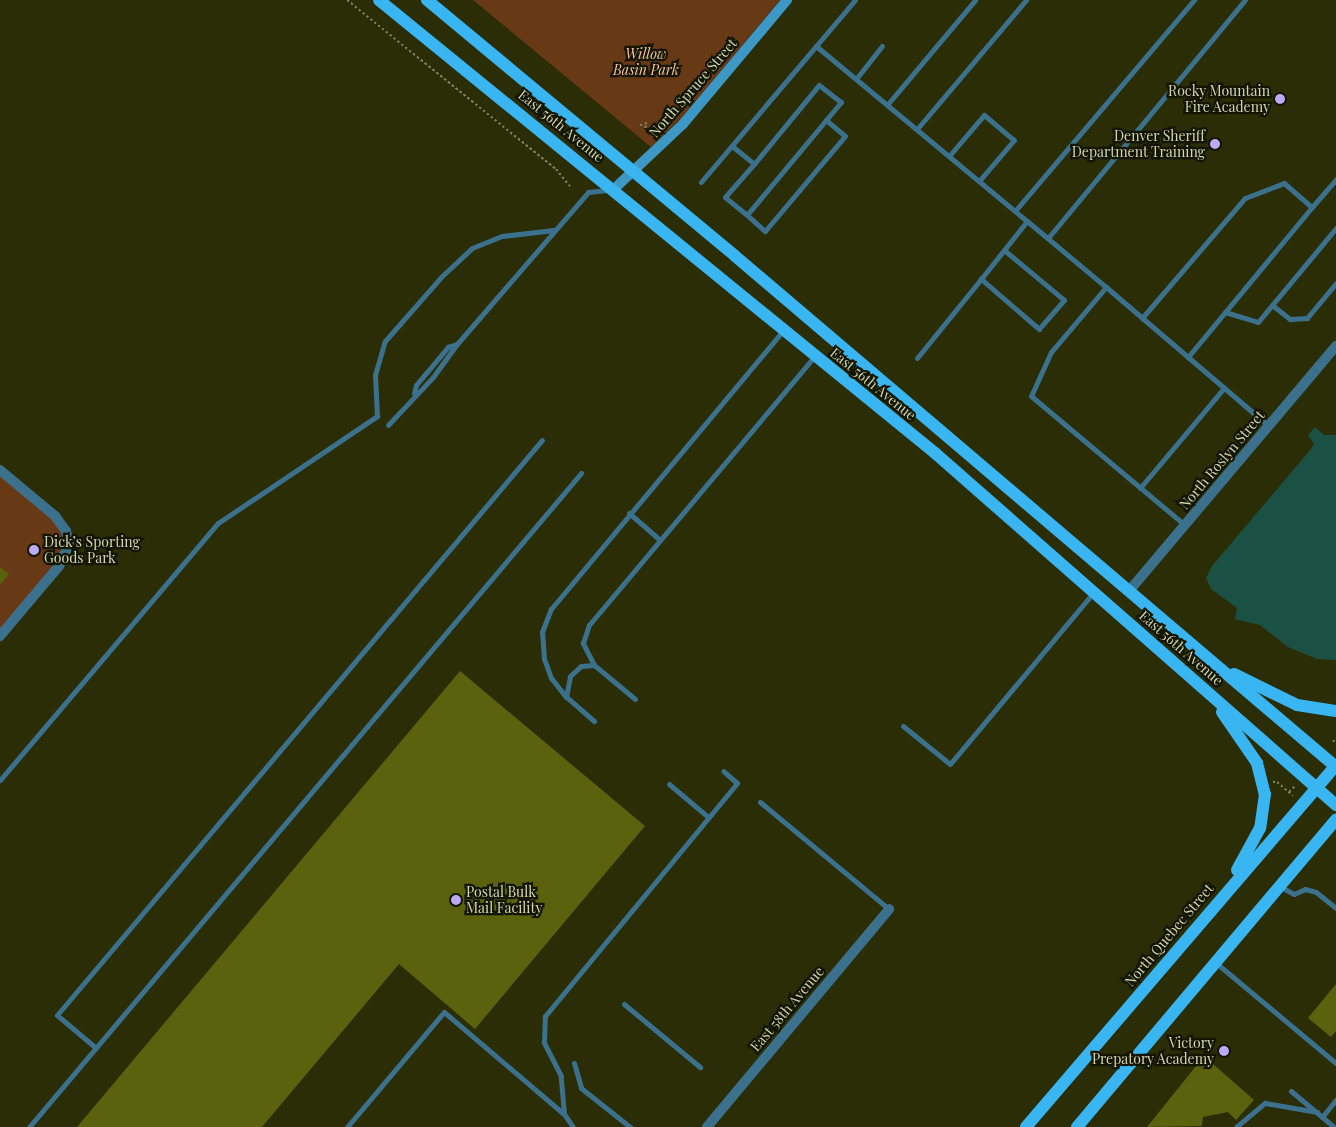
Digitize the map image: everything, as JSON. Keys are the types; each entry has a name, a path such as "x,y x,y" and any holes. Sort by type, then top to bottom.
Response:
{"main road":[{"name":"East 56th Avenue","path":"379,0 614,189 783,331 935,454 1094,591 1336,805"},
{"name":"East 56th Avenue","path":"427,0 634,171 1336,766"},
{"path":"1217,666 1297,705 1336,710"},
{"path":"1202,686 1252,753 1262,772 1265,794 1263,817 1257,835 1214,905"},
{"name":"North Quebec Street","path":"1026,1127 1214,905 1336,766"},
{"path":"1077,1127 1336,819"}],"street":[{"name":"North Spruce Street","path":"614,189 683,124 787,0"},
{"name":"North Roslyn Street","path":"1129,591 1336,346"},
{"path":"0,471 55,516 66,530 69,544 59,566 0,636"},
{"name":"East 58th Avenue","path":"707,1127 889,909"}],"lane":[{"path":"702,182 855,0"},
{"path":"887,105 975,0"},
{"path":"917,129 1026,0"},
{"path":"1015,211 1194,0"},
{"path":"1048,238 1245,0"},
{"path":"816,46 1027,220 1269,426"},
{"path":"856,79 882,46"},
{"path":"747,215 826,120 841,102 820,84 725,197 765,232 845,136 826,120"},
{"path":"949,156 984,115 1014,140 979,181"},
{"path":"732,146 754,164"},
{"path":"1188,357 1336,179"},
{"path":"1142,318 1245,198 1284,183 1312,207"},
{"path":"388,425 414,393 433,377 457,344 588,192 614,189"},
{"path":"917,358 1027,220"},
{"path":"1225,312 1258,322 1336,228"},
{"path":"0,780 218,523 377,416 375,375 385,341 441,277 472,248 502,236 554,230"},
{"path":"981,279 1039,329 1064,300 1004,250"},
{"path":"1272,305 1290,319 1307,318 1336,283"},
{"path":"1106,287 1051,352 1031,396 1185,526"},
{"path":"594,721 566,697 550,678 544,659 542,632 551,609 783,331"},
{"path":"635,698 594,665 583,643 589,625 815,356"},
{"path":"1140,488 1224,388"},
{"path":"96,1048 57,1014 542,440"},
{"path":"29,1127 581,473"},
{"path":"629,514 660,540"},
{"path":"903,726 950,764 1094,591"},
{"path":"566,697 570,676 581,666 594,665"},
{"path":"564,1114 563,1081 544,1042 542,1026 548,1008 737,782 723,771"},
{"path":"669,784 708,817"},
{"path":"760,802 889,909"},
{"path":"1279,886 1294,894 1305,889 1316,892 1336,908"},
{"path":"1215,962 1336,1062"},
{"path":"624,1004 700,1067"},
{"path":"347,1127 444,1012 564,1114 573,1127"},
{"path":"574,1063 581,1088 630,1127"},
{"path":"1291,1091 1334,1127"},
{"path":"1322,1117 1336,1100"},
{"path":"1236,1127 1265,1103 1317,1112"}],"path":[{"path":"347,0 556,169 570,186"},
{"path":"643,121 646,128"},
{"path":"640,124 642,128 650,131"},
{"path":"1333,742 1336,738"},
{"path":"1273,782 1277,782 1294,796"},
{"path":"1289,792 1298,782"}],"green space":[{"name":"Willow Basin Park","path":"473,0 780,0 683,116 651,147"},
{"name":"Dick’s Sporting Goods Park","path":"0,470 66,531 66,556 0,636"}],"water":[{"path":"1315,427 1324,435 1336,435 1336,660 1317,659 1288,647 1260,625 1235,619 1237,608 1211,589 1206,578 1212,566 1311,449 1314,444 1308,435"}],"building":[{"path":"0,567 9,574 0,585"},
{"path":"460,671 645,826 475,1029 399,964 262,1127 77,1127"},
{"path":"1336,984 1336,1031 1331,1037 1308,1018"},
{"name":"Victory Prepatory Academy","path":"1204,1056 1254,1100 1236,1120 1228,1112 1203,1117 1202,1126 1147,1127"}],"place":[{"name":"Rocky Mountain Fire Academy","path":"1280,99"},
{"name":"Denver Sheriff Department Training","path":"1215,144"},
{"name":"Dick’s Sporting Goods Park","path":"34,550"},
{"name":"Postal Bulk Mail Facility","path":"456,900"},
{"name":"Victory Prepatory Academy","path":"1224,1051"}]}
